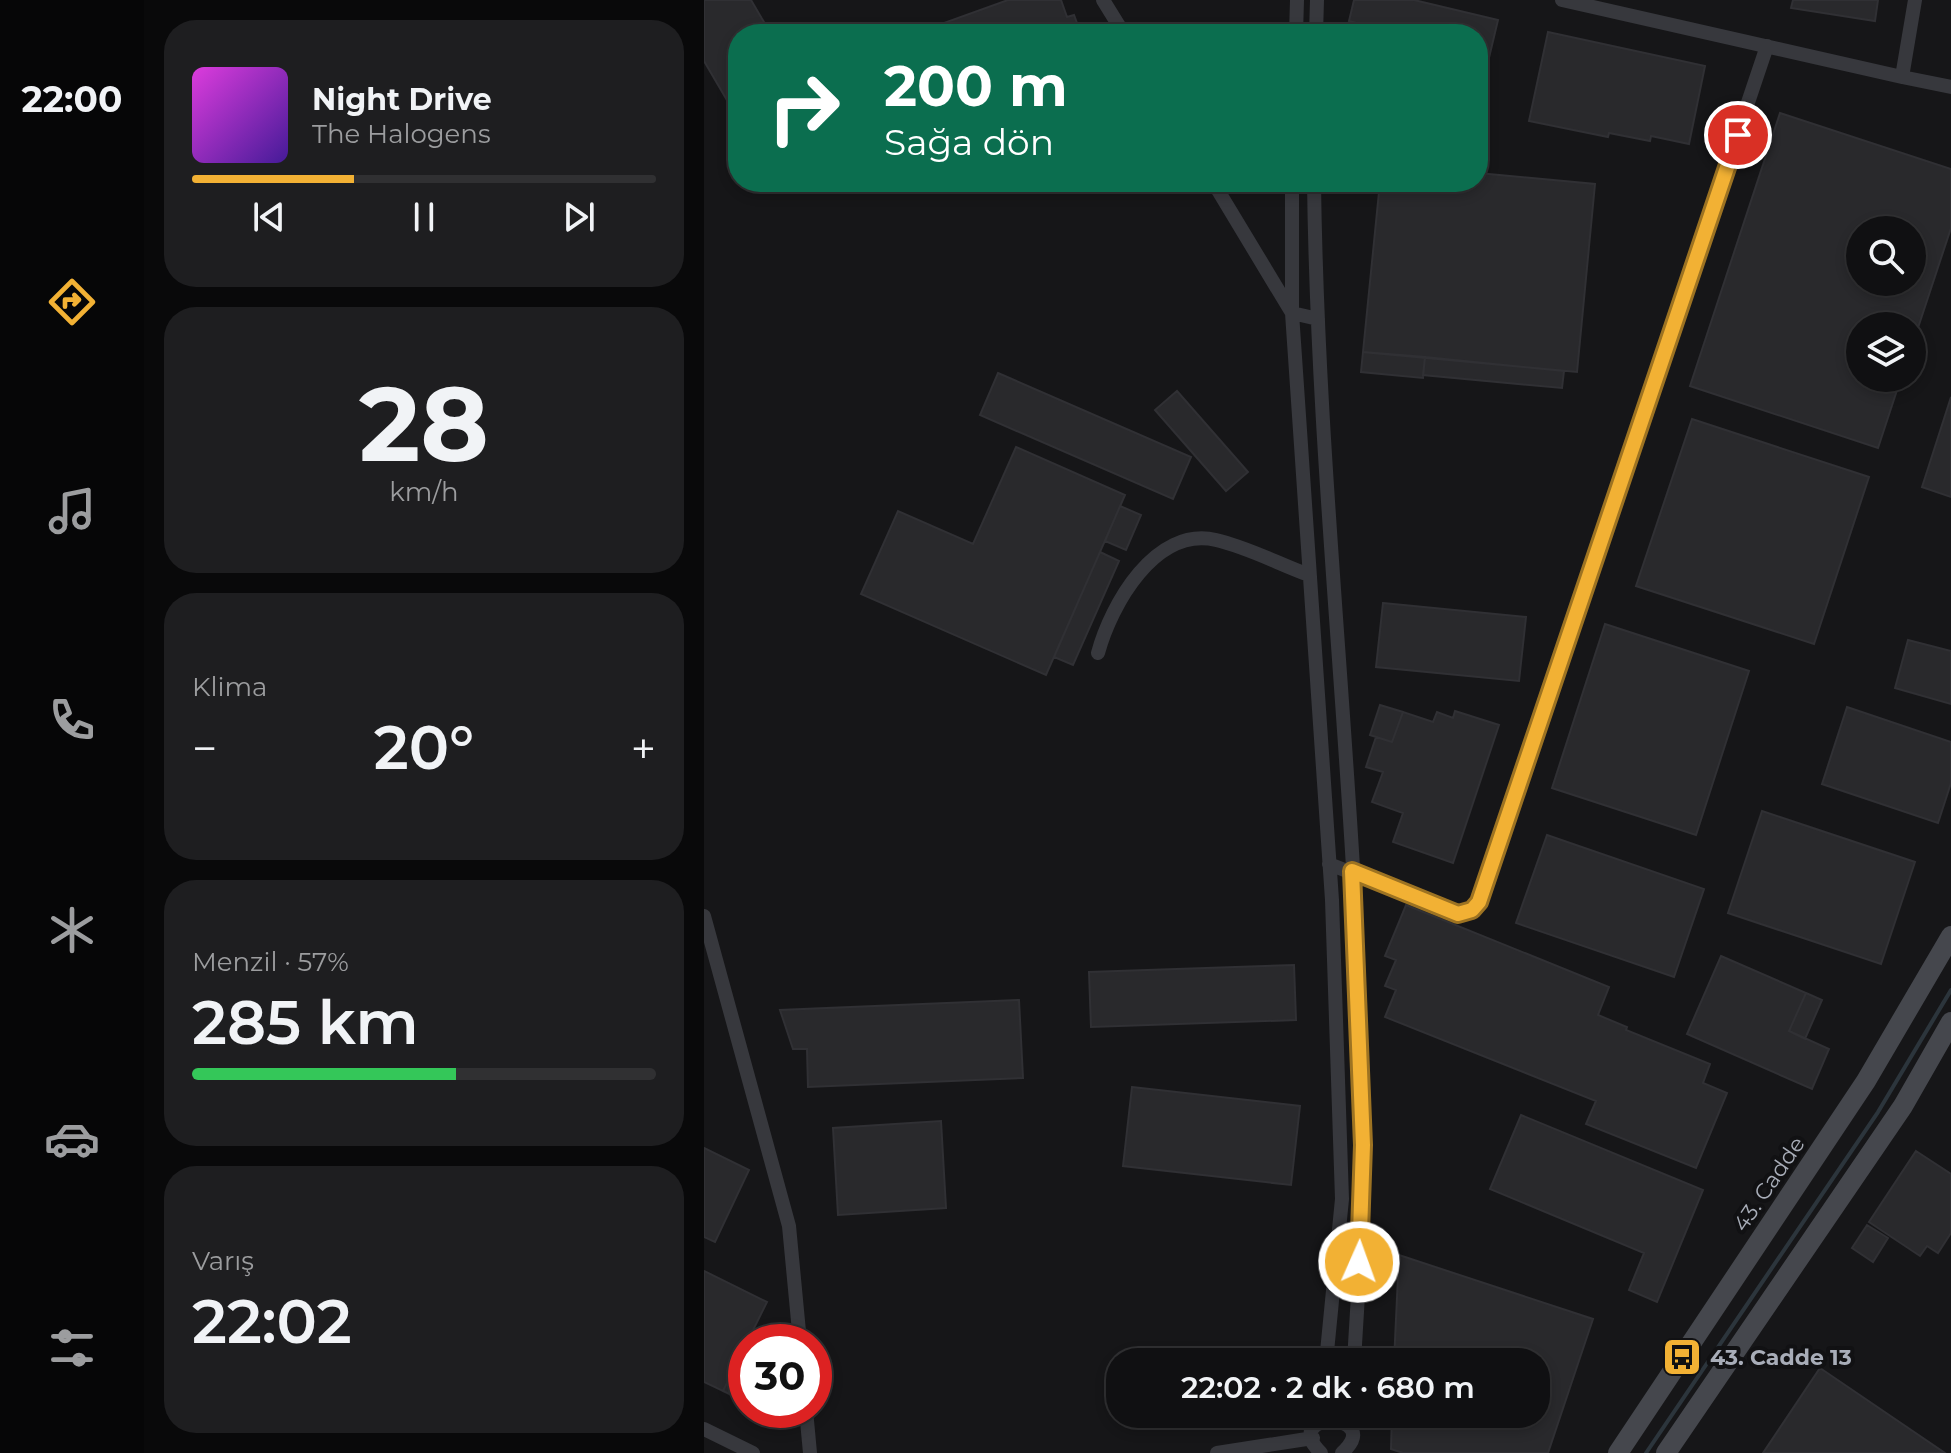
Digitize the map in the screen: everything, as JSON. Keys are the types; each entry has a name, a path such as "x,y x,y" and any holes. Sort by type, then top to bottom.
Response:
{"main road":[{"name":"43. Cadde","path":"1618,1453 1866,1081 1951,936"},
{"path":"1666,1453 1903,1106 1951,1022"}],"street":[{"path":"1103,0 1118,24"},
{"path":"1296,24 1297,0"},
{"path":"1316,24 1317,0"},
{"path":"1562,0 1951,87"},
{"path":"1902,77 1915,0"},
{"path":"1329,864 1458,914 1472,910 1479,902 1767,46"},
{"path":"1219,192 1292,313 1318,319"},
{"path":"1292,192 1292,313 1329,864 1342,1199 1327,1348"},
{"path":"1314,192 1318,319 1352,871 1363,1145 1355,1348"},
{"path":"1098,653 1109,619 1127,589 1160,556 1184,543 1217,540 1309,575"},
{"path":"704,916 789,1226 798,1324"},
{"path":"808,1428 810,1453"},
{"path":"1217,1453 1317,1448 1319,1428"},
{"path":"1346,1428 1349,1431"},
{"path":"1345,1451 1349,1428"},
{"path":"704,1429 753,1453"}],"building":[{"path":"704,0 751,0 765,24 728,24 728,102 704,61"},
{"path":"1008,0 1061,0 1067,17 1074,15 1077,24 941,24"},
{"path":"1354,0 1414,0 1498,20 1488,62 1488,24 1360,24 1349,21"},
{"path":"1793,0 1878,0 1875,21 1791,8"},
{"path":"1548,32 1705,66 1689,144 1651,136 1650,141 1609,133 1608,137 1529,121"},
{"path":"1780,113 1951,169 1951,228 1923,312 1846,312 1846,392 1896,392 1878,448 1690,386"},
{"path":"1488,174 1595,184 1577,372 1363,352 1379,192 1488,192"},
{"path":"1363,352 1425,357 1423,378 1361,372"},
{"path":"1425,357 1564,371 1562,388 1423,375"},
{"path":"998,373 1191,457 1173,499 980,415"},
{"path":"1177,391 1248,472 1226,491 1155,410"},
{"path":"1951,397 1951,497 1922,487"},
{"path":"1692,419 1869,477 1814,644 1636,586"},
{"path":"1016,447 1125,495 1046,675 861,594 898,511 973,544"},
{"path":"1120,506 1141,515 1126,550 1105,541"},
{"path":"1100,552 1119,561 1073,665 1054,657"},
{"path":"1383,603 1526,617 1519,681 1376,667"},
{"path":"1605,624 1749,671 1696,835 1552,788"},
{"path":"1908,640 1951,651 1951,704 1895,688"},
{"path":"1380,705 1403,712 1392,742 1370,735"},
{"path":"1847,707 1951,742 1951,783 1938,823 1822,784"},
{"path":"1455,711 1499,725 1453,863 1393,842 1403,813 1372,802 1383,772 1366,767 1376,737 1392,742 1403,712 1433,722 1437,712 1453,718"},
{"path":"1762,811 1915,862 1881,964 1728,913"},
{"path":"1547,835 1704,889 1674,977 1516,923"},
{"path":"1406,905 1609,987 1598,1015 1627,1027 1626,1030 1710,1064 1703,1083 1727,1093 1696,1168 1586,1124 1596,1101 1385,1017 1396,990 1385,986 1396,960 1385,956"},
{"path":"1721,956 1806,993 1789,1031 1829,1049 1812,1089 1687,1034"},
{"path":"1294,965 1296,1020 1091,1027 1089,972"},
{"path":"1806,993 1822,1000 1805,1039 1789,1031"},
{"path":"1019,1000 1023,1078 808,1087 807,1049 793,1049 780,1010"},
{"path":"1132,1087 1300,1106 1291,1185 1123,1166"},
{"path":"1521,1115 1703,1190 1657,1302 1629,1290 1644,1253 1490,1189"},
{"path":"941,1121 946,1208 838,1215 833,1128"},
{"path":"704,1148 749,1170 715,1242 704,1237"},
{"path":"1916,1151 1951,1174 1951,1233 1938,1253 1927,1246 1920,1256 1869,1222"},
{"path":"1867,1225 1888,1238 1873,1262 1852,1248"},
{"path":"1399,1255 1593,1319 1548,1453 1403,1453 1391,1449 1392,1428 1550,1428 1550,1348 1395,1348"},
{"path":"704,1271 767,1302 756,1324 728,1324 728,1381 723,1391 704,1382"},
{"path":"1820,1368 1945,1453 1763,1453"}],"waterway":[{"path":"1646,1453 1878,1112 1951,990"}],"place":[{"name":"43. Cadde 13","path":"1682,1357"}],"route":[{"path":"1359,1262 1363,1145 1352,871 1458,914 1472,910 1479,902 1738,135"}]}
